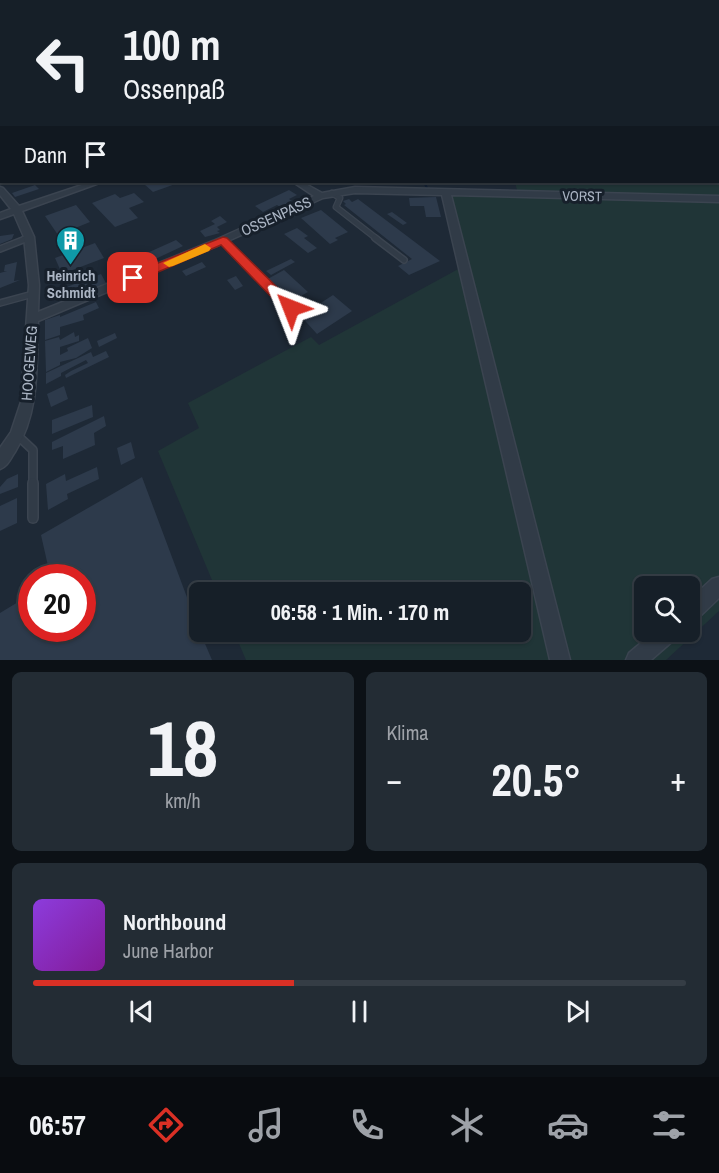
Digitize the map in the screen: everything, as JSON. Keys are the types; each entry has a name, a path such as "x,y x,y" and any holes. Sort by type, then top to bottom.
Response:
{"street":[{"path":"0,216 95,183"},
{"name":"OSSENPASS","path":"299,183 326,194"},
{"name":"HOOGEWEG","path":"0,190 17,210 29,237 33,294 29,389 23,422 0,462"},
{"name":"OSSENPASS","path":"32,319 223,240 326,194 355,190 446,192"},
{"path":"446,192 560,660"},
{"name":"VORST","path":"446,192 719,199"},
{"path":"700,603 719,586"},
{"path":"636,660 657,642"}],"lane":[{"path":"326,194 340,198 336,207 404,260"},
{"path":"0,249 29,237"},
{"path":"223,240 291,308"},
{"path":"0,303 33,294"},
{"path":"17,435 33,450 33,518"}],"green space":[{"path":"515,183 719,183 719,611 700,629 700,576 634,576 634,642 685,642 666,660 566,660 449,196 455,194 518,194"},
{"path":"462,267 556,660 246,660 238,642 531,642 531,582 213,582 158,451 199,428 188,403 311,337 319,345"}],"building":[{"path":"147,183 178,183 153,192 144,184"},
{"path":"35,185 39,189 15,197 12,193"},
{"path":"289,190 297,195 289,199 292,201 280,207 277,205 263,212 255,206"},
{"path":"134,193 144,202 129,208 138,218 115,227 92,203 115,194 120,198"},
{"path":"436,197 441,217 426,217 424,206 410,206 409,198"},
{"path":"349,199 352,202 358,199 440,261 409,275 398,266 412,259 344,205 346,204 343,201"},
{"path":"76,205 90,222 58,235 45,216"},
{"path":"321,210 348,232 335,238 338,240 330,244 301,218"},
{"path":"392,212 407,223 403,225 387,214"},
{"path":"220,216 227,222 217,227 220,233 205,237 200,231 215,224 211,221"},
{"path":"297,228 308,236 304,238 317,248 308,253 284,234"},
{"path":"14,234 12,239 0,244 0,236"},
{"path":"176,240 183,246 134,269 127,262"},
{"name":"Heinrich Schmidt","path":"95,243 104,258 62,274 55,258"},
{"path":"291,259 295,262 271,275 266,271"},
{"path":"17,262 14,281 20,280 0,288 0,273 7,271 4,271 5,265"},
{"path":"202,262 206,267 186,276 182,271"},
{"path":"284,270 308,292 290,302 266,280"},
{"path":"154,273 158,280 116,298 112,290"},
{"path":"101,274 106,283 69,299 64,288"},
{"path":"236,276 243,286 235,290 227,280"},
{"path":"333,295 352,311 317,334 297,312 308,305 313,308"},
{"path":"96,302 99,308 83,315 84,320 60,327 60,335 45,340 45,320 60,315 60,317"},
{"path":"74,332 75,337 79,335 79,341 60,347 60,355 68,351 67,348 88,338 92,348 76,358 60,362 60,365 46,372 45,341 59,337 60,340"},
{"path":"115,333 117,338 99,347 97,341"},
{"path":"106,351 109,357 66,378 65,375 88,363 86,360 46,384 46,373 91,352 93,357"},
{"path":"64,386 68,399 51,407 47,394"},
{"path":"92,405 93,417 52,434 52,420"},
{"path":"104,416 106,426 94,433 95,445 63,459 63,446 52,450 52,442"},
{"path":"131,442 135,458 121,465 117,448"},
{"path":"97,467 99,479 67,494 68,499 48,510 46,484 65,474 66,481"},
{"path":"18,474 18,487 0,494 0,487 7,479"},
{"path":"142,477 189,603 189,642 204,642 212,660 0,660 0,613 18,602 18,642 96,642 96,564 48,564 41,535"},
{"path":"17,498 17,523 0,531 0,506"}],"waterway":[{"path":"424,183 428,190"}],"slow traffic":[{"path":"169,263 205,248"}],"place":[{"name":"Heinrich Schmidt","path":"71,266"}],"route":[{"path":"133,278 223,240 291,308"}]}
